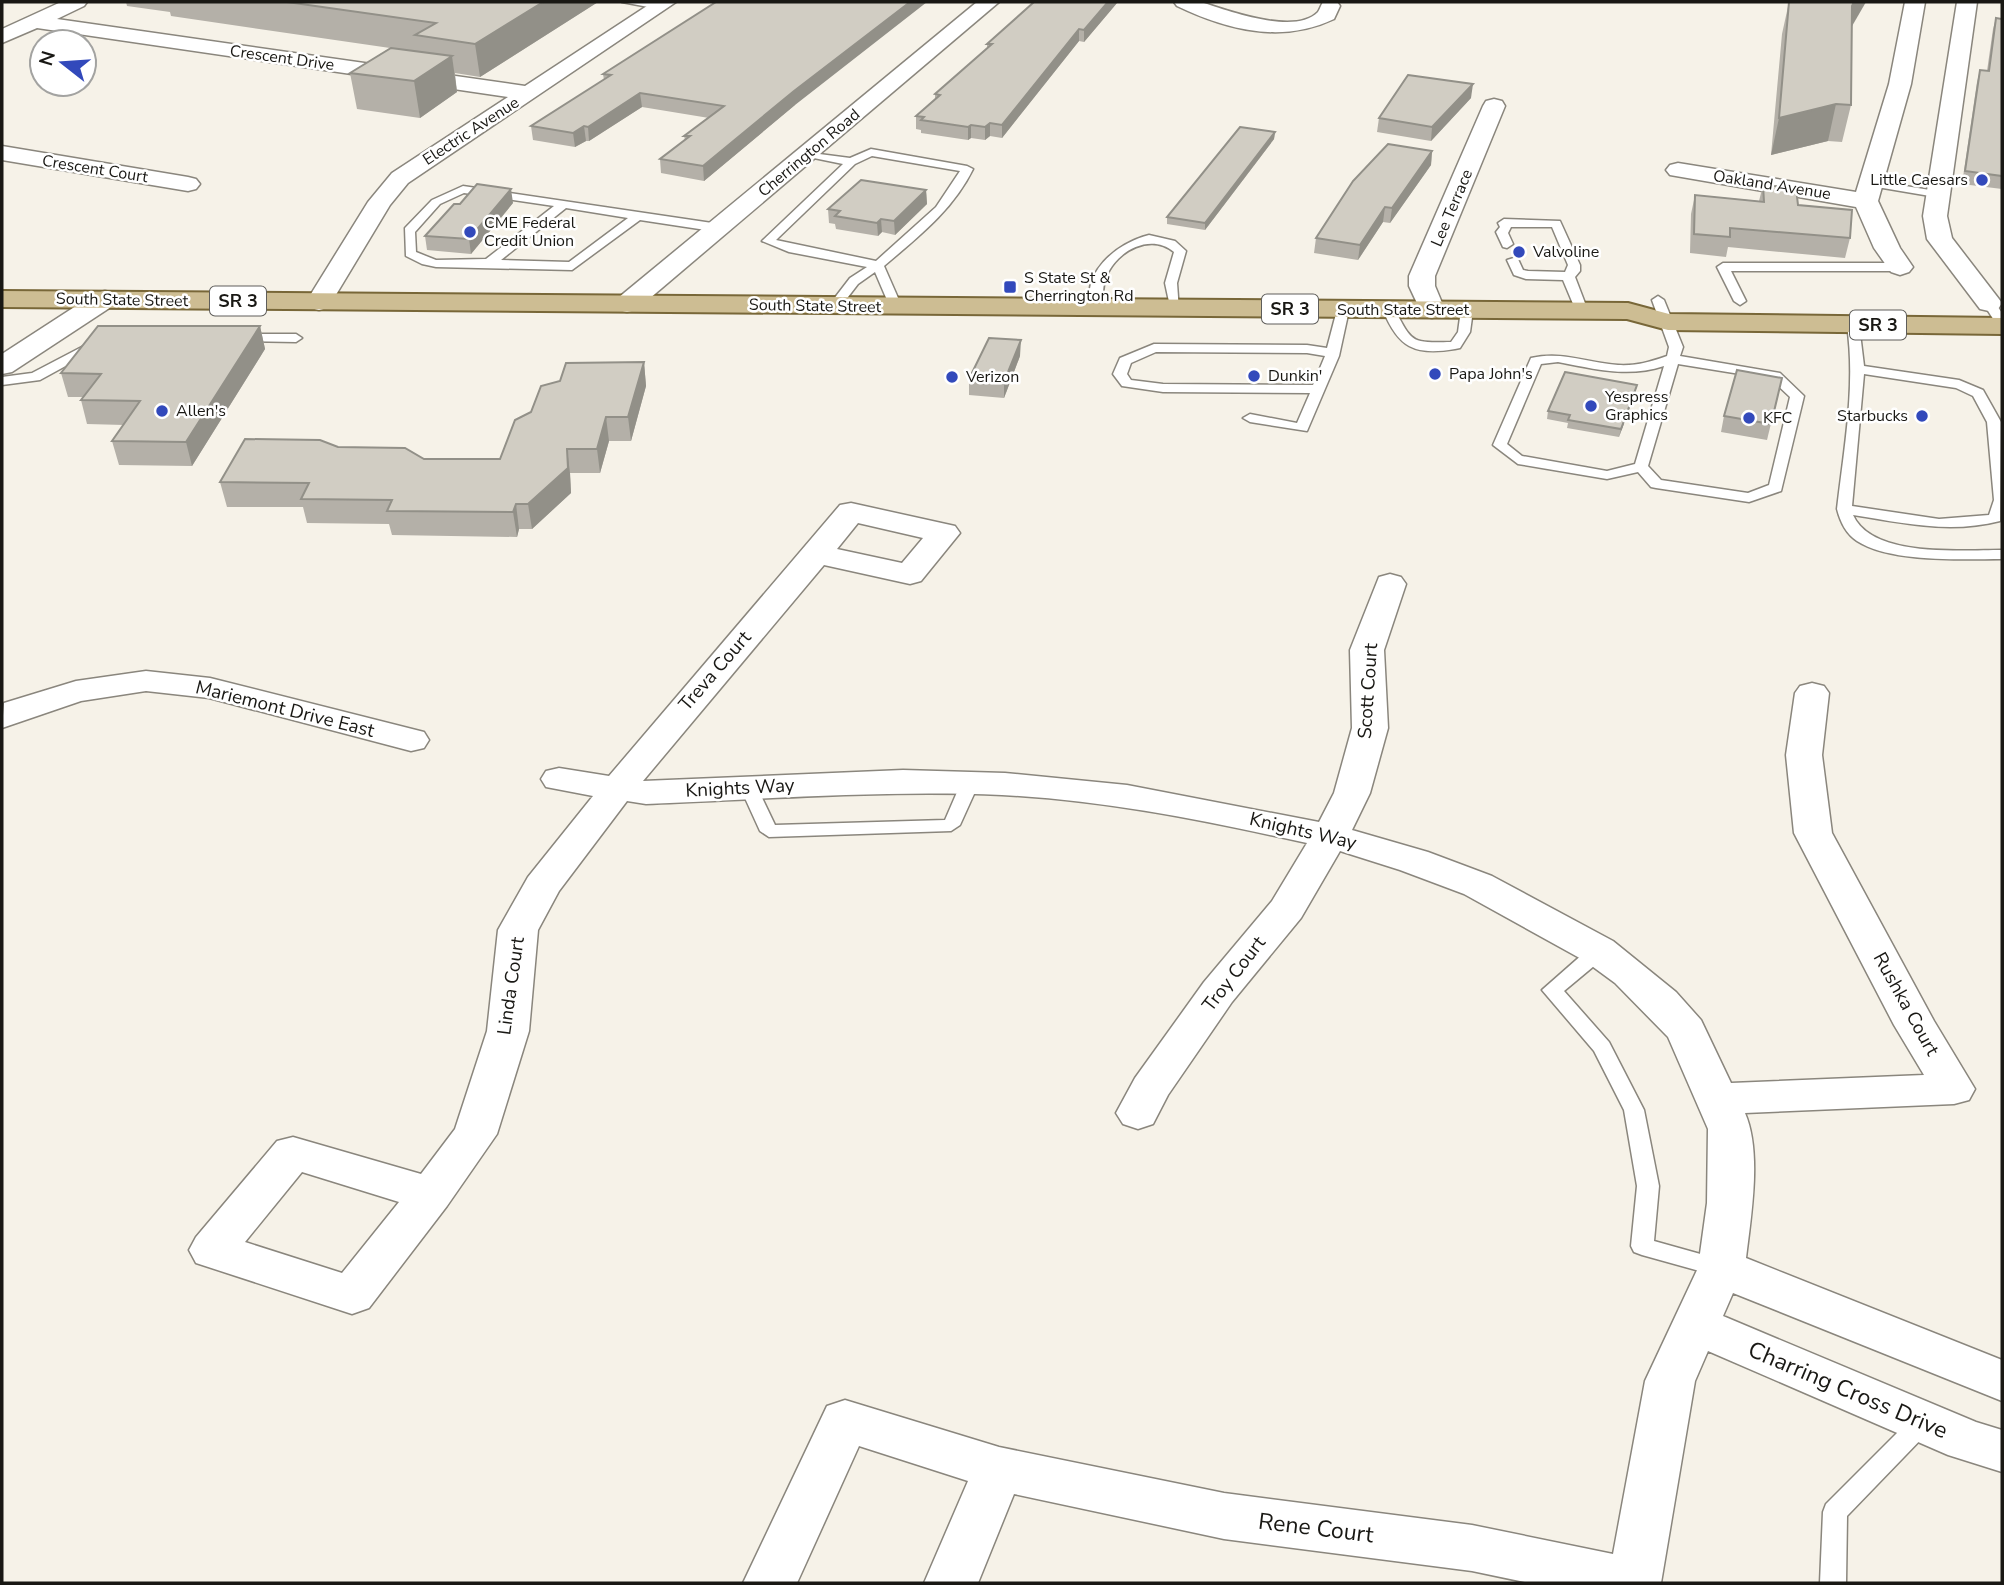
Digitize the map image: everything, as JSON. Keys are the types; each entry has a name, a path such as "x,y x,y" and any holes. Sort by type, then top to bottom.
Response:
{"main road":[{"name":"South State Street","path":"2,299 1746,312 1853,325 1999,313"},
{"name":"South State Street","path":"1746,312 1798,301 1999,313"},
{"path":"1663,311 1750,310 1798,301"},
{"path":"1746,312 1999,313"}],"street":[{"path":"2,37 77,2"},
{"name":"Cherrington Road","path":"627,304 989,2"},
{"path":"1184,2 1214,16 1236,22 1287,26 1320,19 1327,15 1330,6"},
{"path":"1900,267 1887,248 1868,192 1900,84 1915,2"},
{"path":"1967,2 1934,216 1940,239 1999,313"},
{"name":"Electric Avenue","path":"318,302 380,202 400,178 663,4"},
{"name":"Crescent Drive","path":"35,22 529,93"},
{"name":"Lee Terrace","path":"1432,310 1422,286 1422,276 1494,106"},
{"name":"Crescent Court","path":"2,153 188,184"},
{"name":"Oakland Avenue","path":"1678,170 1868,192"},
{"path":"2,366 105,299"},
{"name":"Treva Court","path":"616,790 816,554"},
{"name":"Scott Court","path":"1331,836 1352,793 1370,728 1367,650 1390,584"},
{"name":"Mariemont Drive East","path":"2,718 16,710 76,691 146,681 210,688 411,740"},
{"name":"Rushka Court","path":"1717,1100 1954,1089 1915,1024 1813,833 1804,755 1812,693"},
{"name":"Knights Way","path":"559,779 646,793 903,781 1039,786 1127,796 1331,836 1414,861 1478,885 1598,951 1661,1002 1686,1030 1730,1129 1730,1203 1721,1268 1670,1381 1634,1583"},
{"name":"Linda Court","path":"431,1194 475,1135 508,1031 518,930 542,886 616,790"},
{"name":"Troy Court","path":"1138,1113 1150,1089 1218,992 1287,909 1331,836"},
{"path":"1721,1268 2002,1381"},
{"name":"Charring Cross Drive","path":"1695,1325 1923,1422 2002,1451"},
{"name":"Rene Court","path":"770,1583 845,1421 999,1469 1224,1516 1472,1548 1634,1583"},
{"path":"951,1583 999,1469"}],"lane":[{"path":"628,2 663,4"},
{"path":"834,307 854,281 878,265 924,225 961,183 967,169 871,152 850,162 768,241 878,265"},
{"path":"808,154 850,162"},
{"path":"639,215 572,266 436,262 418,259 410,253 409,231 436,202 454,192 471,190 639,215 719,228"},
{"path":"1868,192 1937,194"},
{"path":"489,263 564,204"},
{"path":"1513,244 1514,232 1506,228 1504,223 1556,224 1574,265 1574,271 1569,276"},
{"path":"1096,308 1102,273 1117,253 1136,242 1157,239 1172,242 1180,251 1169,286 1175,308"},
{"path":"1521,264 1569,276"},
{"path":"878,265 896,307"},
{"path":"1746,312 1723,267 1900,267"},
{"path":"1569,276 1582,311"},
{"path":"1250,418 1302,428 1332,354 1343,310"},
{"path":"1390,310 1400,337 1406,342 1449,346 1455,345 1464,332 1466,310"},
{"path":"1641,467 1676,347 1663,311"},
{"path":"1853,325 1857,369 1844,509 1847,522 1862,538 1884,546 1932,553 2002,555"},
{"path":"231,338 296,338"},
{"path":"2,381 22,380 45,373 88,346 116,340"},
{"path":"1318,389 1163,388 1127,383 1120,374 1125,361 1154,348 1307,349 1332,354"},
{"path":"1558,358 1617,369 1644,368 1672,359 1775,376 1797,396 1776,488 1749,498 1656,484 1641,467 1607,475 1518,460 1500,445 1536,361 1558,358"},
{"path":"1844,509 1972,525 1994,518 2001,500 1994,422 1978,393 1959,384 1857,369"},
{"path":"1598,951 1552,990 1602,1047 1634,1110 1648,1186 1642,1246 1721,1268"},
{"path":"1833,1583 1835,1512 1923,1422"}],"building":[{"path":"287,2 543,2 475,44 415,35 436,23"},
{"path":"716,2 910,2 794,91 703,166 660,159 690,136 684,136 724,106 640,93 588,127 584,126 573,133 531,126 611,75 603,74"},
{"path":"1034,2 1108,2 1084,30 1079,29 1002,125 990,123 985,127 968,127 921,120 924,117 916,116 940,95 935,94 992,44 987,44"},
{"path":"1789,2 1854,2 1851,105 1836,104 1779,118"},
{"path":"1996,18 2002,19 2002,176 1965,171 1980,70 1989,71"},
{"path":"391,48 452,56 414,81 350,73"},
{"path":"1408,75 1473,84 1432,127 1379,118"},
{"path":"1240,127 1275,132 1205,223 1167,217"},
{"path":"1388,144 1432,151 1392,208 1385,207 1360,245 1316,238 1353,181"},
{"path":"861,180 926,190 894,221 881,219 877,223 835,216 840,211 828,209"},
{"path":"477,184 511,189 469,239 425,236 454,204 460,204"},
{"path":"1763,185 1796,188 1798,205 1852,210 1850,238 1730,228 1730,237 1694,234 1695,195 1764,202"},
{"name":"Allen's","path":"98,326 260,326 186,442 112,441 140,401 81,400 101,374 61,373"},
{"path":"989,338 1021,340 1004,382 969,379"},
{"path":"644,362 628,417 606,417 597,449 567,449 568,468 528,504 516,504 513,512 387,511 392,500 301,499 309,483 220,482 245,439 320,440 338,447 405,448 424,459 500,459 515,420 531,412 541,386 560,381 566,363"},
{"name":"KFC","path":"1737,370 1782,378 1771,424 1724,416"},
{"name":"Yespress Graphics","path":"1565,372 1637,385 1621,429 1568,420 1570,415 1548,411"}],"place":[{"name":"Little Caesars","path":"1982,180"},
{"name":"CME Federal Credit Union","path":"470,232"},
{"name":"Valvoline","path":"1519,252"},
{"name":"S State St & Cherrington Rd","path":"1010,287"},
{"name":"Papa John's","path":"1435,374"},
{"name":"Dunkin'","path":"1254,376"},
{"name":"Verizon","path":"952,377"},
{"name":"Yespress Graphics","path":"1591,406"},
{"name":"Allen's","path":"162,411"},
{"name":"Starbucks","path":"1922,416"},
{"name":"KFC","path":"1749,418"}]}
